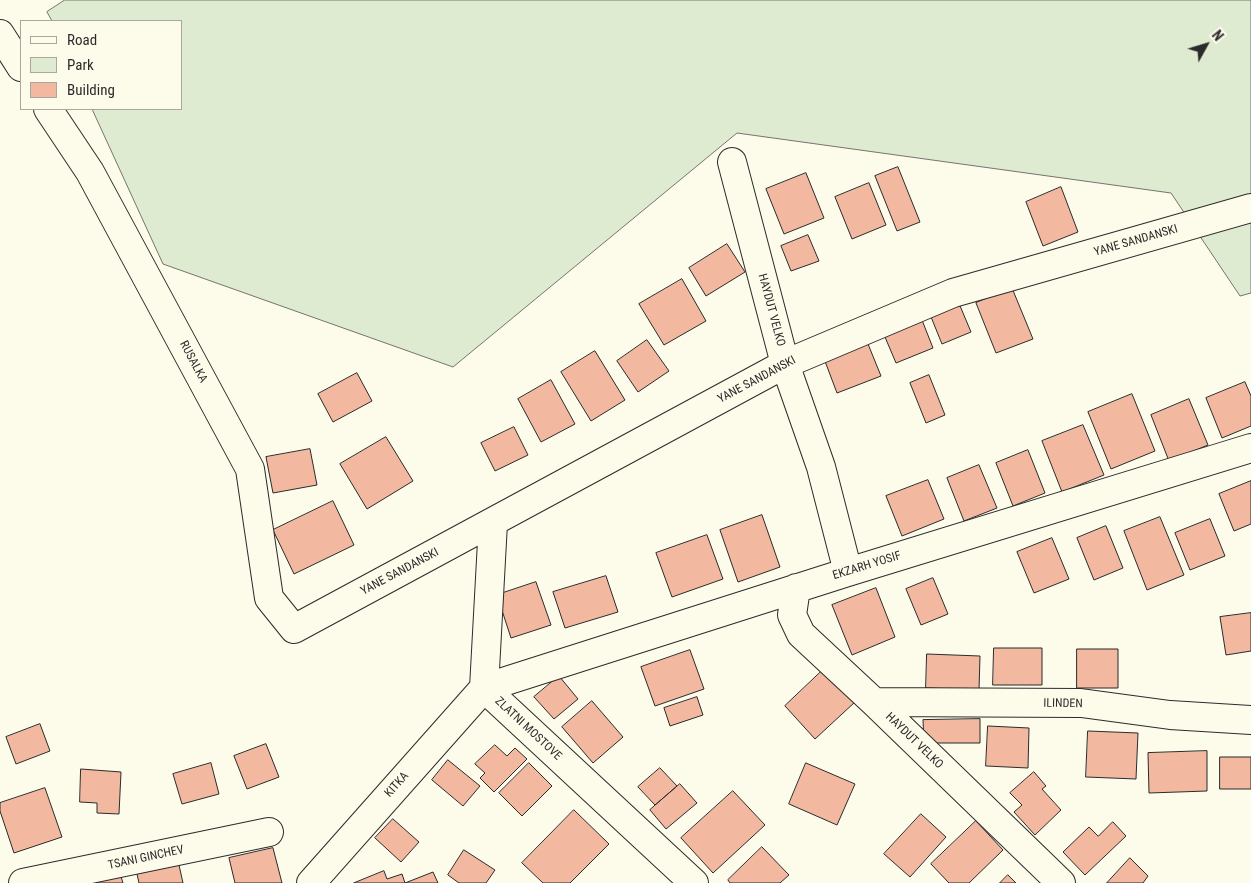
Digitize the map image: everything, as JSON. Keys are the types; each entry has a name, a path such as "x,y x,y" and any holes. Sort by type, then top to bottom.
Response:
{"street":[{"path":"0,34 20,65"},
{"name":"RUSALKA","path":"49,110 90,172 250,469 270,598 294,629"},
{"name":"HAYDUT VELKO","path":"732,162 785,364 821,468 848,572"},
{"name":"YANE SANDANSKI","path":"294,629 785,364 953,293 1251,208"},
{"name":"EKZARH YOSIF","path":"484,688 796,588 1251,448"},
{"name":"ZLATNI MOSTOVE","path":"493,522 484,688 694,883"},
{"name":"HAYDUT VELKO","path":"796,588 792,615 801,634 1061,883"},
{"name":"KITKA","path":"311,883 484,688"},
{"name":"ILINDEN","path":"874,702 1081,703 1170,715 1251,720"},
{"name":"TSANI GINCHEV","path":"23,883 269,832"}],"green space":[{"path":"65,0 1251,0 1251,293 1240,296 1171,193 737,133 453,367 163,264 92,110 182,110 182,20 51,20 47,12"}],"building":[{"path":"898,167 920,222 897,231 875,176"},
{"path":"806,173 824,218 784,234 766,189"},
{"path":"869,183 886,225 852,239 835,197"},
{"path":"1061,187 1078,232 1043,246 1026,202"},
{"path":"808,235 819,261 791,271 781,246"},
{"path":"727,244 745,272 706,296 689,268"},
{"path":"682,279 706,321 664,345 639,304"},
{"path":"1012,288 1033,339 996,353 976,303"},
{"path":"958,301 971,332 942,344 929,312"},
{"path":"920,315 933,348 896,363 882,330"},
{"path":"866,339 881,376 837,393 823,356"},
{"path":"647,340 669,371 638,392 617,361"},
{"path":"595,351 625,400 591,421 561,372"},
{"path":"357,373 372,401 333,422 318,394"},
{"path":"929,375 945,415 926,423 910,383"},
{"path":"551,380 575,424 541,442 518,399"},
{"path":"1245,382 1251,396 1251,426 1222,438 1206,398"},
{"path":"1132,394 1155,451 1111,469 1088,412"},
{"path":"1189,399 1208,445 1169,461 1151,415"},
{"path":"1083,425 1104,475 1062,492 1042,441"},
{"path":"514,427 528,455 495,471 481,443"},
{"path":"386,437 413,481 367,509 340,464"},
{"path":"310,449 317,485 273,493 266,457"},
{"path":"1028,450 1045,493 1013,506 996,463"},
{"path":"979,465 997,508 964,521 947,478"},
{"path":"928,480 944,519 902,536 886,496"},
{"path":"1251,481 1251,524 1234,531 1219,494"},
{"path":"333,501 354,545 294,574 273,530"},
{"path":"762,515 780,567 738,582 720,530"},
{"path":"1160,517 1184,575 1147,590 1124,531"},
{"path":"1210,519 1225,556 1190,570 1175,533"},
{"path":"1106,526 1123,568 1094,580 1077,538"},
{"path":"707,535 723,579 672,597 656,553"},
{"path":"1052,538 1069,579 1034,593 1017,552"},
{"path":"606,576 618,612 565,628 553,592"},
{"path":"933,578 948,614 921,625 906,589"},
{"path":"536,582 551,625 511,638 497,595"},
{"path":"876,588 895,637 852,655 832,605"},
{"path":"1251,613 1251,651 1226,655 1220,617"},
{"path":"994,648 1042,648 1042,685 993,685"},
{"path":"1077,649 1118,649 1118,688 1077,688"},
{"path":"690,650 704,689 655,706 641,667"},
{"path":"927,654 980,656 979,690 926,688"},
{"path":"824,669 855,702 815,739 785,706"},
{"path":"559,676 578,699 554,719 534,697"},
{"path":"697,697 703,715 670,726 664,708"},
{"path":"592,701 623,737 593,763 562,727"},
{"path":"980,719 980,743 924,743 923,720"},
{"path":"40,724 50,751 16,764 6,737"},
{"path":"988,726 1029,728 1028,768 986,766"},
{"path":"1088,731 1138,733 1136,779 1086,777"},
{"path":"266,744 279,777 247,789 234,756"},
{"path":"495,745 507,756 515,748 527,759 494,792 480,778 485,773 475,764"},
{"path":"1207,751 1207,791 1149,793 1148,753"},
{"path":"1220,757 1251,757 1251,789 1220,789"},
{"path":"448,760 480,786 463,806 432,780"},
{"path":"211,763 219,794 182,804 173,774"},
{"path":"529,763 552,786 522,816 499,793"},
{"path":"806,763 855,784 837,825 789,804"},
{"path":"660,768 677,786 655,805 638,787"},
{"path":"81,769 121,772 119,814 97,813 97,803 80,802"},
{"path":"1034,772 1046,786 1042,789 1061,810 1035,835 1014,812 1022,805 1010,793"},
{"path":"680,784 697,803 666,829 650,810"},
{"path":"45,788 62,837 14,853 0,811 0,803"},
{"path":"733,791 765,825 713,873 681,838"},
{"path":"574,810 609,844 570,883 543,883 522,863"},
{"path":"921,814 946,837 910,877 884,854"},
{"path":"393,819 419,842 401,862 375,838"},
{"path":"976,821 1003,850 969,883 949,883 931,864"},
{"path":"1113,822 1126,836 1085,875 1063,852 1089,827 1098,836"},
{"path":"762,847 789,875 780,883 730,883 728,880"},
{"path":"273,848 282,883 235,883 229,858"},
{"path":"464,850 495,870 486,883 459,883 448,875"},
{"path":"1130,858 1148,876 1143,883 1107,883"},
{"path":"179,865 183,883 139,883 137,874"},
{"path":"119,870 123,883 81,883"},
{"path":"384,871 387,879 402,874 405,883 354,883"},
{"path":"433,872 438,883 405,883"},
{"path":"1008,875 1016,883 1000,883"}]}
